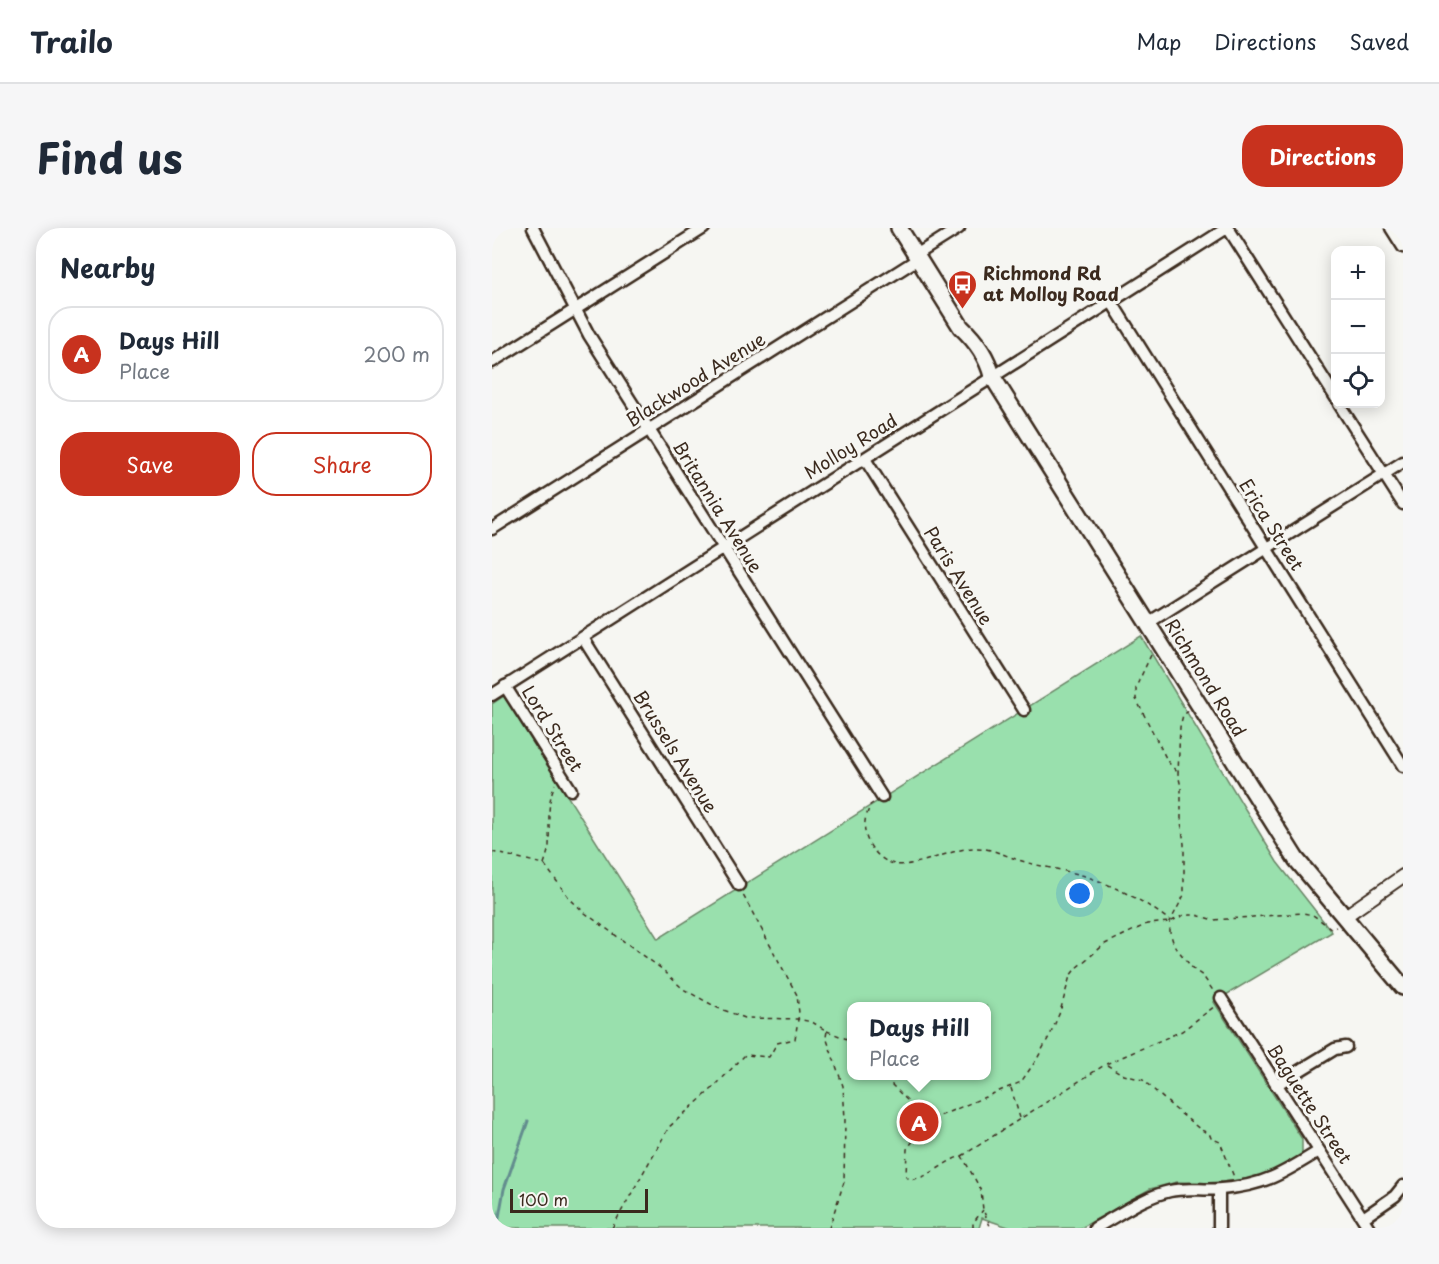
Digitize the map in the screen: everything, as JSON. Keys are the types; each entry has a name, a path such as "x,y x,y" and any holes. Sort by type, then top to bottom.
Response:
{"main road":[{"name":"Richmond Road","path":"899,228 961,327 974,356 982,368 992,376 1296,859 1403,987"}],"street":[{"name":"Britannia Avenue","path":"533,228 575,310 882,797"},
{"path":"492,362 704,228"},
{"name":"Blackwood Avenue","path":"492,529 959,228"},
{"path":"1228,228 1331,392"},
{"name":"Molloy Road","path":"492,695 1228,228"},
{"path":"1391,228 1403,247"},
{"name":"Erica Street","path":"1111,301 1403,766"},
{"path":"1342,408 1403,504"},
{"name":"Paris Avenue","path":"865,459 1024,710"},
{"path":"1148,623 1403,462"},
{"name":"Brussels Avenue","path":"583,638 739,885"},
{"name":"Lord Street","path":"505,686 571,790"},
{"path":"1344,917 1403,876"},
{"name":"Baguette Street","path":"1221,998 1369,1228"},
{"path":"1276,1085 1335,1049 1346,1047"},
{"path":"1095,1228 1147,1199 1170,1191 1219,1190 1270,1180 1319,1151"},
{"path":"1363,1218 1395,1196 1403,1186"},
{"path":"1219,1190 1219,1228"}],"path":[{"path":"1154,653 1150,656 1136,687 1136,699 1168,762 1178,774"},
{"path":"890,1080 924,1117 925,1125 907,1149 906,1176 909,1179 928,1174 948,1161 962,1156 1106,1064 1182,1031 1212,1009 1221,998 1174,945 1170,932 1170,922 1184,895 1185,844 1178,774 1180,727 1183,715 1190,711"},
{"path":"544,864 549,848 548,811 551,792 560,772"},
{"path":"882,797 870,805 864,823 866,837 882,859 895,864 911,864 965,848 990,849 1035,865 1081,875 1144,902 1170,922"},
{"path":"492,852 544,864 570,899 585,913 663,969 683,989 718,1008 745,1018 798,1018 812,1022 847,1039"},
{"path":"612,1228 669,1126 712,1089 745,1055 768,1057 777,1043 795,1038 799,1005 797,995 739,885"},
{"path":"924,1117 937,1117 1021,1082 1037,1059 1060,1012 1070,976 1076,968 1105,944 1121,936 1148,924 1170,922 1184,915 1196,915 1214,920 1303,913 1313,915 1332,929 1344,917"},
{"path":"827,1031 826,1037 843,1086 845,1119 843,1152 846,1164 844,1182 829,1228"},
{"path":"1106,1064 1124,1076 1143,1080 1201,1130 1209,1133 1211,1138 1221,1142 1233,1173 1234,1188"},
{"path":"1011,1088 1020,1118"},
{"path":"962,1156 981,1190 983,1210 991,1228"},
{"path":"973,1228 973,1222 983,1210"}],"green space":[{"path":"1141,636 1277,862 1332,932 1214,1002 1302,1139 1302,1155 1280,1169 1260,1177 1215,1183 1177,1182 1150,1189 1081,1228 1011,1228 982,1218 979,1228 492,1228 492,704 504,696 658,939"}],"waterway":[{"path":"497,1228 504,1189 528,1121"}],"place":[{"name":"Richmond Rd at Molloy Road","path":"962,310"},
{"name":"Days Hill","path":"919,1122"}]}
